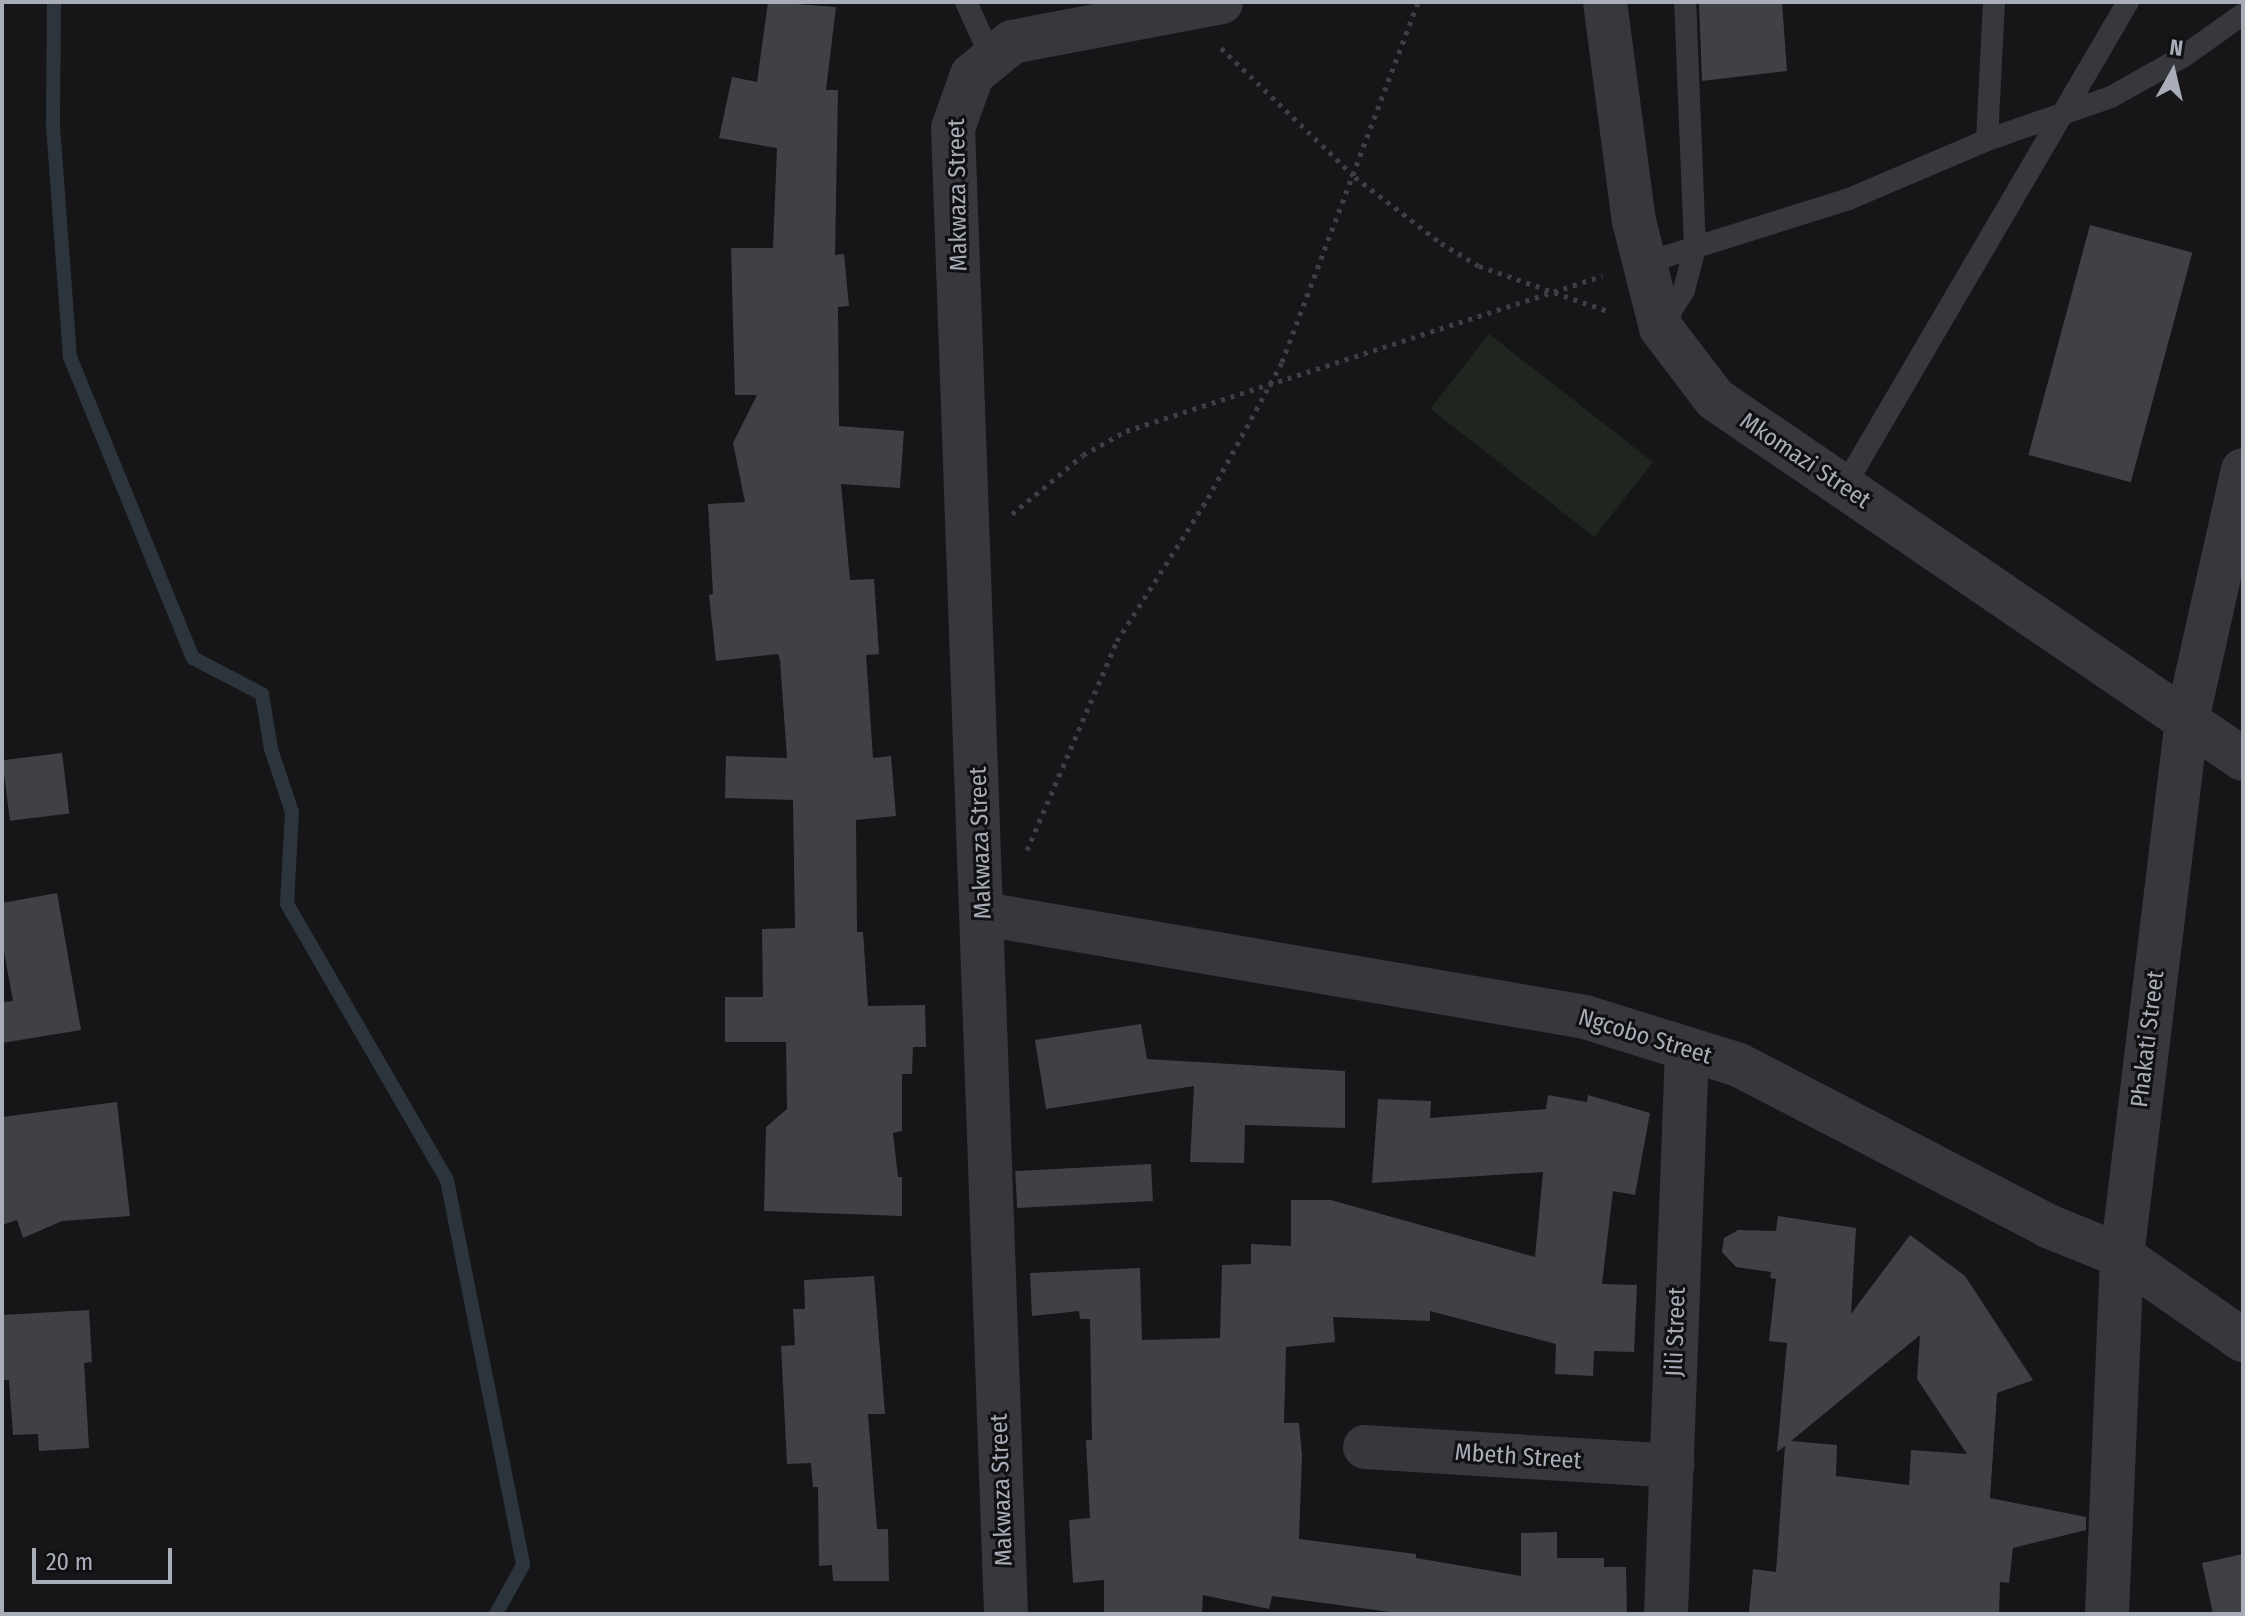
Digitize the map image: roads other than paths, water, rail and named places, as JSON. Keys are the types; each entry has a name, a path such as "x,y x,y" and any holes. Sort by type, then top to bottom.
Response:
{"street":[{"name":"Mkomazi Street","path":"1605,2 1634,221 1661,328 1715,399 2243,759"},
{"path":"981,65 1012,42 1208,4"},
{"name":"Makwaza Street","path":"981,65 953,128 970,552 991,916 1006,1614"},
{"name":"Phakati Street","path":"2107,1614 2122,1256 2187,720 2237,522 2243,470"},
{"name":"Ngcobo Street","path":"991,916 1585,1017 1739,1065 2048,1226 2122,1256 2243,1340"},
{"name":"Jili Street","path":"1666,1614 1687,1049"},
{"name":"Mbeth Street","path":"1365,1447 1672,1466"}],"lane":[{"path":"966,2 981,65"},
{"path":"1661,328 1684,290 1695,248 1685,2"},
{"path":"1987,140 1994,2"},
{"path":"1844,487 2128,2"},
{"path":"1645,263 1849,199 1987,140 2062,116 2144,79 2243,14"}],"waterway":[{"path":"54,2 53,126 70,357 193,658 262,694 271,749 292,812 287,904 447,1180 523,1565 496,1614"}]}
